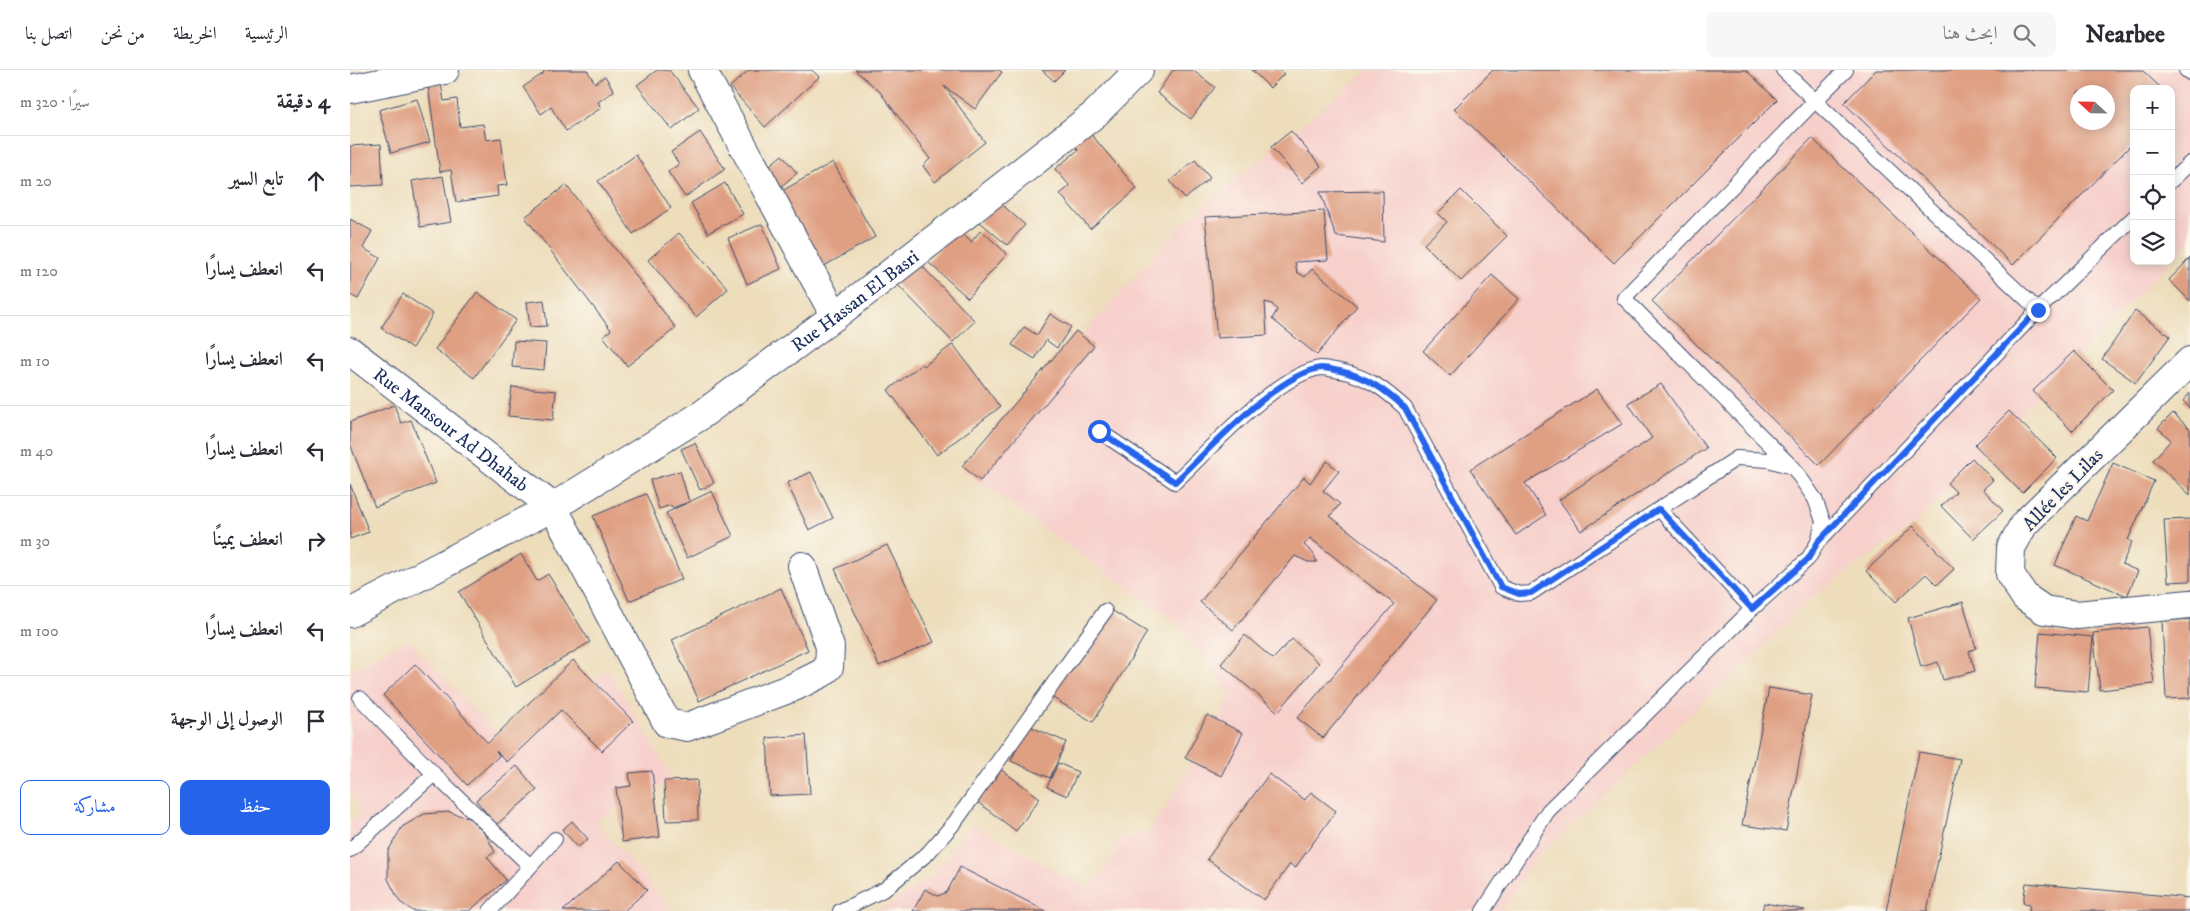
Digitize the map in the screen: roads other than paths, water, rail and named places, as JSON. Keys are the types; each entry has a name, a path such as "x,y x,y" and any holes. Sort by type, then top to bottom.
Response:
{"street":[{"path":"353,83 445,70"},
{"path":"702,70 835,316"},
{"name":"Rue Hassan El Basri","path":"350,613 553,507 700,416 835,316 1095,114 1139,70"},
{"name":"Rue Mansour Ad Dhahab","path":"350,351 553,507"},
{"name":"Allée les Lilas","path":"2190,361 2024,524 2011,548 2010,574 2025,597 2044,610 2077,615 2190,604"},
{"path":"553,507 655,702 667,723 676,726 687,727 794,687 822,674 829,667 830,647 802,566"}],"lane":[{"path":"1783,70 2038,310"},
{"path":"1818,542 1824,521 1815,499 1793,467 1624,298 1846,70"},
{"path":"2186,70 2190,74"},
{"path":"2175,177 2190,163"},
{"path":"1483,911 1548,811 1752,609 1808,559 1818,542 2038,310 2132,220"},
{"path":"1099,431 1175,482 1263,399 1294,377 1322,368 1358,375 1382,387 1405,408 1501,587 1519,594 1531,593 1737,458 1768,460 1793,467"},
{"path":"1659,509 1752,609"},
{"path":"840,911 885,889 928,853 955,822 1105,611"},
{"path":"360,698 434,774 530,866"},
{"path":"350,850 434,774"},
{"path":"490,911 555,839"}]}
